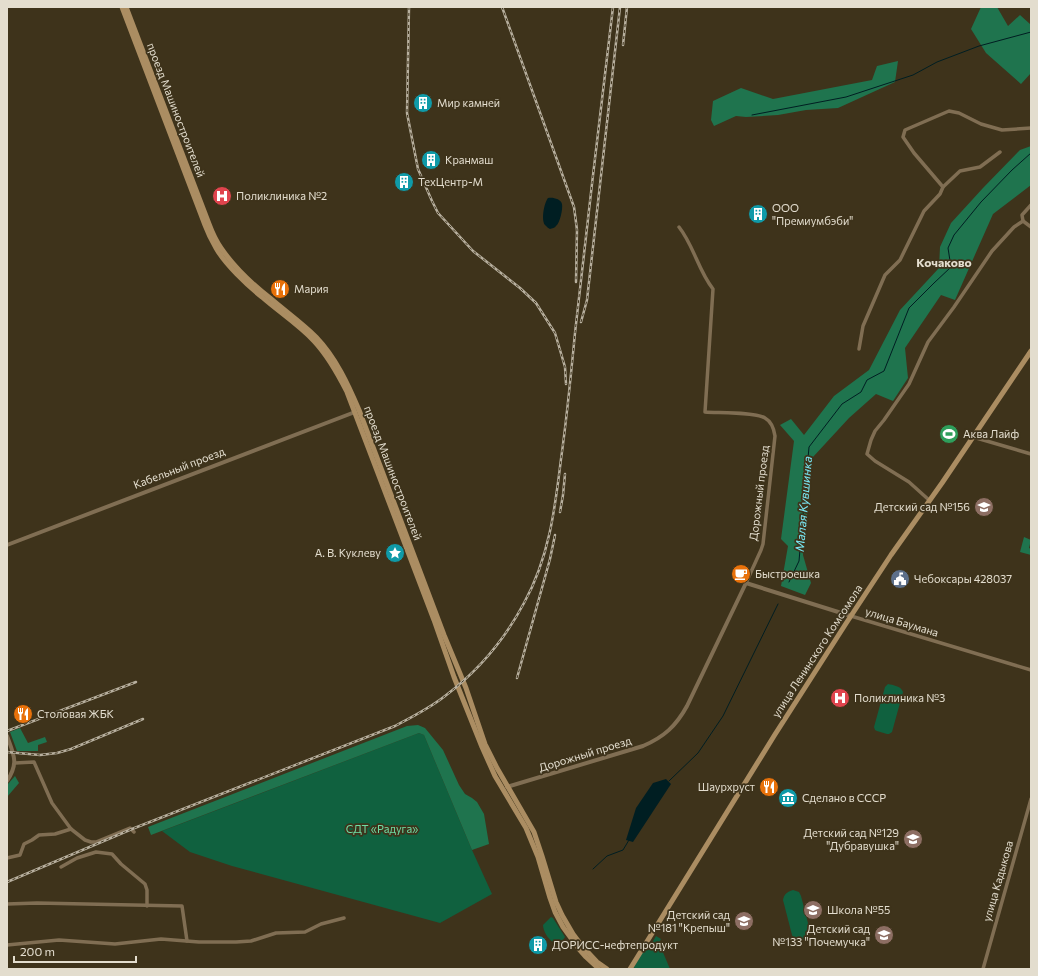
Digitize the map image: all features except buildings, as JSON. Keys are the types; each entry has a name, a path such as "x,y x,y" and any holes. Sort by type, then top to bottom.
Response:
{"main road":[{"name":"проезд Машиностроителей","path":"122,7 209,224 221,248 256,287 310,331 321,346 334,359 342,373 352,395 422,581 466,688 485,744 505,787 534,832 542,856 547,880 560,912 580,948 599,969"},
{"name":"проезд Машиностроителей","path":"126,7 143,57"},
{"name":"улица Ленинского Комсомола","path":"630,969 774,736 851,616 1031,351"},
{"name":"проезд Машиностроителей","path":"588,956 607,969"}],"street":[{"path":"943,187 914,153 904,137 905,130 949,111 959,113 981,124 1002,130 1031,128"},
{"path":"859,349 863,326 885,275 900,260 924,211 940,194 943,187 960,171 980,167 1000,152"},
{"path":"929,500 909,482 875,461 867,454 871,440 875,431 908,384 928,342 992,251 1014,227 1031,205"},
{"path":"1022,215 1023,221 1031,227"},
{"path":"1014,227 1023,221"},
{"name":"Дорожный проезд","path":"505,787 643,746 664,735 681,716 687,706 763,544 775,430 770,421 761,416 705,412 713,289 703,274 685,235 679,227"},
{"name":"Кабельный проезд","path":"7,545 357,411"},
{"path":"973,437 1031,454"},
{"name":"улица Баумана","path":"746,583 1031,670"},
{"path":"7,736 15,763 12,774 7,781"},
{"path":"15,763 34,762 52,803 71,829 84,840 91,842 101,840 130,828 134,832"},
{"name":"улица Кадыкова","path":"983,969 1031,798"},
{"path":"7,858 20,855 24,844 39,835 55,834 71,829"},
{"path":"61,867 77,858 96,852 112,854 121,864 145,884 147,890 147,906"},
{"path":"7,904 37,903 182,906 187,941"},
{"path":"7,945 59,940 115,944 161,939 187,941 251,941 276,933 305,932 321,924 344,918"}],"green space":[{"path":"981,7 997,7 1008,26 1020,15 1030,24 1031,23 1031,73 1021,84 986,53 971,29"},
{"path":"898,61 895,82 838,108 806,110 778,115 746,117 736,116 714,126 711,120 713,101 741,88 773,99 872,80 877,66"},
{"path":"1031,146 1031,185 993,214 955,300 941,295 905,348 908,378 893,401 876,394 849,418 813,457 803,555 811,583 805,595 781,586 788,546 781,539 794,441 780,425 791,419 804,435 834,396 869,370 900,310 939,268 940,247 951,223 1020,150"},
{"path":"1024,537 1031,540 1029,548 1031,549 1031,555 1020,552"},
{"path":"888,684 899,687 903,692 892,732 887,734 875,730 874,727 885,687"},
{"path":"418,725 425,728 443,750 459,785 465,794 477,802 484,814 489,844 472,850 424,735 419,733 151,835 148,827 407,726"},
{"path":"20,728 28,743 45,737 47,742 38,745 38,751 17,751 10,732"},
{"name":"СДТ «Радуга»","path":"419,733 424,735 492,894 440,923 232,866 190,852 162,831"},
{"path":"15,776 19,783 7,797 7,785"},
{"path":"793,890 799,892 801,896 810,931 807,938 801,941 794,939 792,935 783,900 786,894"},
{"path":"551,917 565,937 563,940 553,942 549,939 545,932 543,925"},
{"path":"656,936 661,939 659,943 670,969 633,969 645,948 649,948"}],"water":[{"path":"548,198 558,200 561,202 562,206 559,222 555,227 550,229 545,225 543,219 544,207"},
{"path":"666,779 671,784 633,842 626,840 636,808 653,783"}],"waterway":[{"path":"752,115 846,97 913,75 937,62 979,46 1031,32"},
{"name":"Малая Кувшинка","path":"789,582 799,561 809,447 842,404 861,392 867,380 884,371 909,308 951,267 948,248 954,235 981,202 1031,153"},
{"name":"Малая Кувшинка","path":"669,781 698,753 723,716 778,604"},
{"name":"Малая Кувшинка","path":"593,869 607,856 623,850 629,840"}],"railway":[{"path":"409,7 407,113 418,169 438,213 473,251 520,288 536,303 555,333 565,367 566,384"},
{"path":"502,7 574,207 577,230 576,282"},
{"path":"7,882 132,829 395,726 421,712 445,696 469,676 499,642 517,616 533,586 550,533 559,478 567,412 584,251 613,7"},
{"path":"581,322 587,300 620,7"},
{"path":"623,45 627,7"},
{"path":"560,512 565,474"},
{"path":"517,678 550,559 555,535"},
{"path":"7,731 136,682"},
{"path":"7,752 40,755 57,753 71,749 143,719"}],"place":[{"name":"Мир камней","path":"423,103"},
{"name":"Кранмаш","path":"431,160"},
{"name":"ТехЦентр-М","path":"404,182"},
{"name":"Поликлиника №2","path":"222,196"},
{"name":"ООО \"Премиумбэби\"","path":"758,214"},
{"name":"Мария","path":"280,289"},
{"name":"Аква Лайф","path":"949,434"},
{"name":"Детский сад №156","path":"984,507"},
{"name":"А. В. Куклеву","path":"395,553"},
{"name":"Быстроешка","path":"741,574"},
{"name":"Чебоксары 428037","path":"900,579"},
{"name":"Поликлиника №3","path":"840,698"},
{"name":"Столовая ЖБК","path":"23,714"},
{"name":"Шаурхруст","path":"769,787"},
{"name":"Сделано в СССР","path":"788,798"},
{"name":"Детский сад №129 \"Дубравушка\"","path":"913,839"},
{"name":"Школа №55","path":"813,910"},
{"name":"Детский сад №181 \"Крепыш\"","path":"744,921"},
{"name":"Детский сад №133 \"Почемучка\"","path":"884,935"},
{"name":"ДОРИСС-нефтепродукт","path":"538,945"}],"district":[{"name":"Кочаково","path":"944,263"}]}
